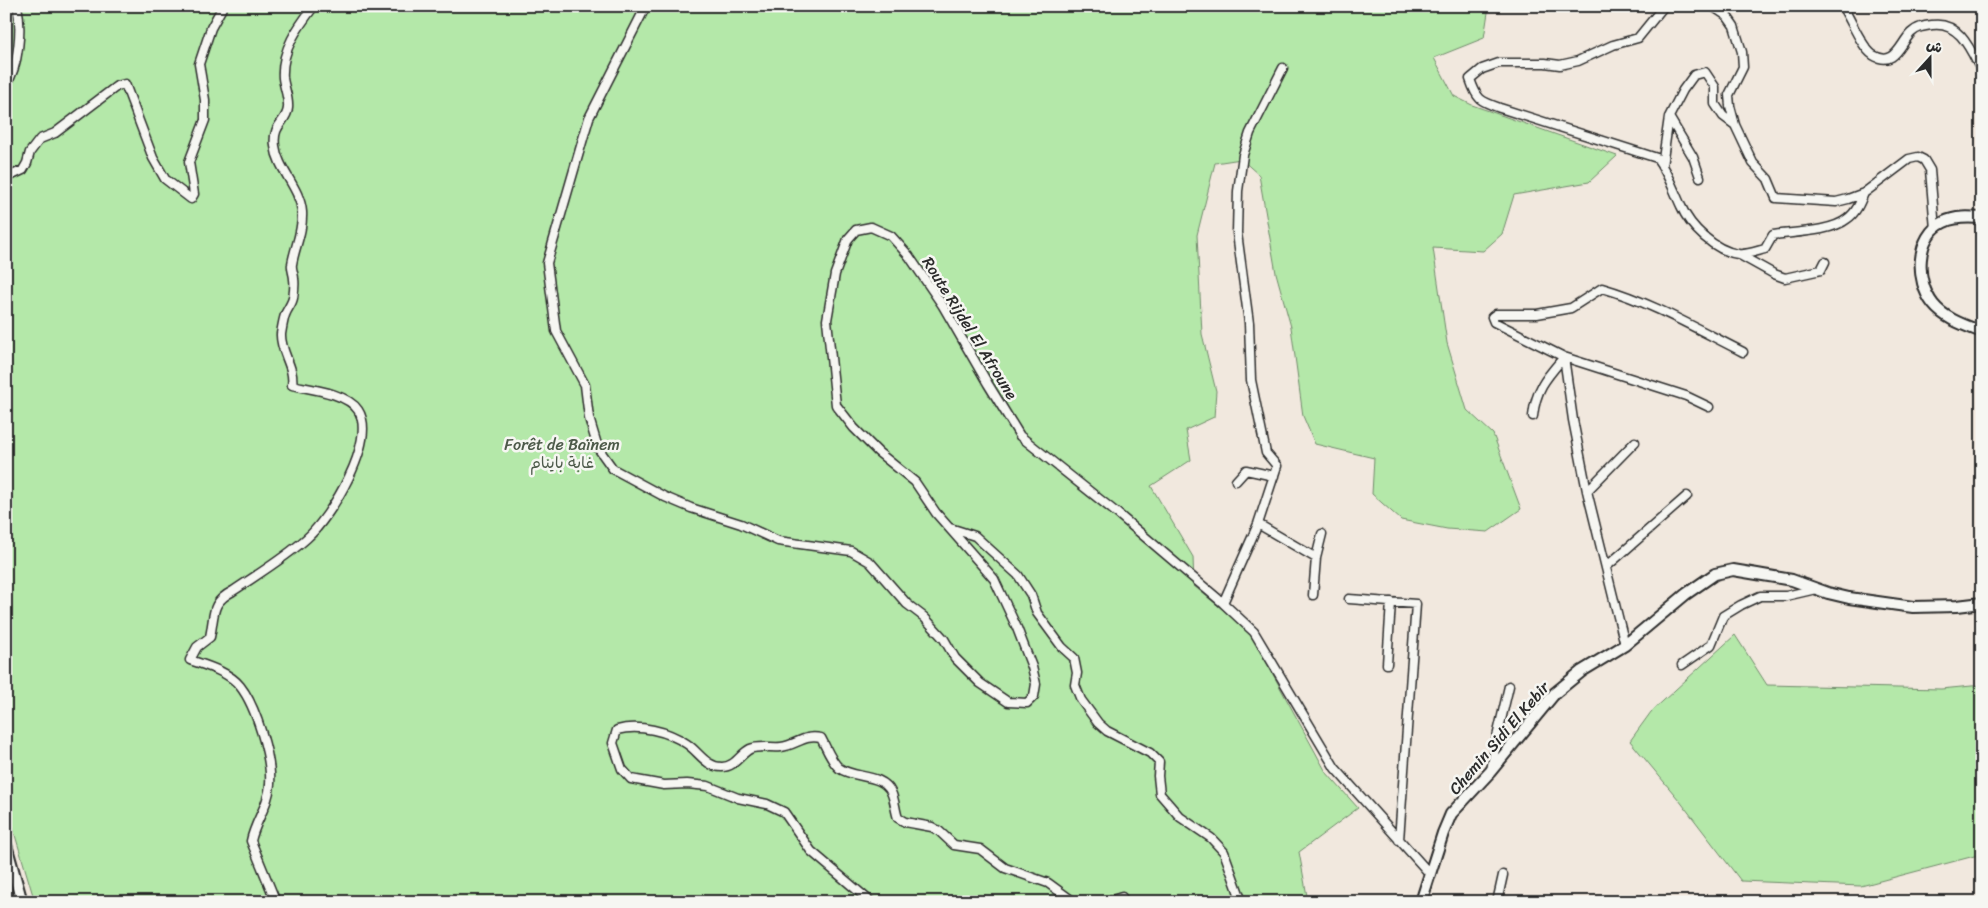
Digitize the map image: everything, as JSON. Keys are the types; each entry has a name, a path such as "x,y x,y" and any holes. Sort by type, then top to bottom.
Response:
{"street":[{"path":"6,85 18,52 20,20 17,6"},
{"path":"6,178 23,170 27,164 30,152 40,139 55,133 117,86 125,84 152,158 165,179 191,200 194,194 189,162 205,120 205,100 199,64 211,28 223,6"},
{"path":"276,902 251,841 252,832 268,799 271,783 268,759 253,707 240,686 226,674 190,660 197,647 210,637 214,609 221,598 308,538 330,511 342,490 362,445 363,424 358,410 333,394 292,386 293,380 288,358 282,347 281,335 284,316 293,301 294,278 291,266 301,233 302,212 300,199 278,159 275,136 277,125 286,115 289,107 283,76 290,43 295,32 314,6"},
{"name":"Route Rijdel El Afroune","path":"646,6 589,118 548,263 556,331 585,385 589,418 598,448 613,469 674,501 741,524 778,541 851,551 870,562 907,604 924,617 944,639 955,658 980,683 1008,702 1027,703 1034,696 1036,684 1032,667 1017,628 994,579 949,528 914,482 878,452 854,428 836,405 826,320 835,274 848,239 856,230 871,227 891,236 909,256 943,306 1020,436 1118,514 1223,603"},
{"path":"1664,6 1638,38 1613,45 1578,61 1560,65 1545,63 1499,63 1482,69 1470,79 1476,97 1483,102 1656,158 1662,166 1691,224 1707,240 1738,254 1774,274 1785,278 1821,270 1824,262"},
{"path":"1712,6 1726,16 1734,26 1737,35 1743,67 1729,95 1735,125 1753,163 1768,179 1776,198 1836,202 1864,193 1909,159 1921,158 1927,163 1930,170 1935,229"},
{"path":"1724,6 1726,16"},
{"path":"1842,6 1864,45 1875,56 1886,59 1894,55 1910,34 1919,28 1943,25 1955,30 1964,40 1982,72"},
{"path":"1283,68 1250,133 1243,155 1238,191 1237,233 1248,323 1251,380 1266,453 1277,466 1258,524 1223,603 1254,632 1335,768 1430,874"},
{"path":"1662,166 1669,117 1683,90 1694,75 1704,72 1715,87 1715,104 1723,116 1735,125"},
{"path":"1669,117 1692,157 1700,177"},
{"path":"1738,254 1765,249 1773,235 1836,225 1846,220 1854,212 1864,193"},
{"path":"1982,218 1956,218 1944,222 1935,229 1928,239 1920,263 1926,294 1934,305 1947,317 1982,332"},
{"path":"1709,407 1686,396 1564,357 1494,322 1492,315 1537,314 1571,308 1602,288 1624,294 1743,352"},
{"path":"1533,416 1534,400 1545,379 1564,357"},
{"path":"1564,357 1572,420 1587,491 1625,646"},
{"path":"1587,491 1634,442"},
{"path":"1236,481 1246,470 1274,476"},
{"path":"1606,566 1686,496"},
{"path":"1258,524 1316,558"},
{"path":"949,528 975,536 1018,575 1031,595 1037,613 1062,646 1074,658 1077,673 1075,685 1080,700 1098,723 1107,731 1150,753 1159,762 1160,794 1180,817 1211,838 1224,852 1242,902"},
{"path":"1313,595 1316,558 1322,534"},
{"name":"Chemin Sidi El Kebir","path":"1421,902 1451,814 1490,772 1555,693 1582,671 1625,646 1686,594 1715,574 1733,570 1749,572 1792,580 1849,598 1913,606 1956,606 1982,603"},
{"path":"1682,665 1711,645 1723,616 1741,605 1760,596 1786,596 1816,589"},
{"path":"1349,599 1416,604 1399,840"},
{"path":"1387,664 1391,602"},
{"path":"1490,772 1509,686"},
{"path":"871,902 811,852 784,812 767,804 738,798 708,786 687,784 664,785 631,779 622,769 613,743 617,730 629,727 656,730 688,744 711,765 722,767 732,764 751,748 783,747 811,735 821,738 841,769 874,779 891,791 898,818 905,822 932,827 954,845 980,849 1005,868 1048,884 1074,902"},
{"path":"6,845 22,902"},
{"path":"1497,902 1503,875"},
{"path":"1106,902 1122,898 1125,902"}],"green space":[{"name":"Forêt de Baïnem غابة باينام","path":"6,6 1489,6 1484,38 1434,58 1454,96 1472,105 1617,156 1589,182 1514,195 1502,234 1483,251 1433,248 1447,343 1467,410 1493,434 1521,509 1488,532 1447,529 1401,520 1372,494 1374,458 1315,444 1303,416 1291,327 1276,273 1259,175 1241,159 1215,163 1197,235 1202,334 1216,391 1214,417 1186,430 1191,460 1151,486 1193,557 1194,586 1250,632 1326,772 1358,808 1299,852 1307,896 1312,902 35,902 6,805"},
{"path":"1735,635 1767,685 1941,689 1982,685 1982,854 1861,886 1741,881 1679,800 1630,741 1651,712"}]}
